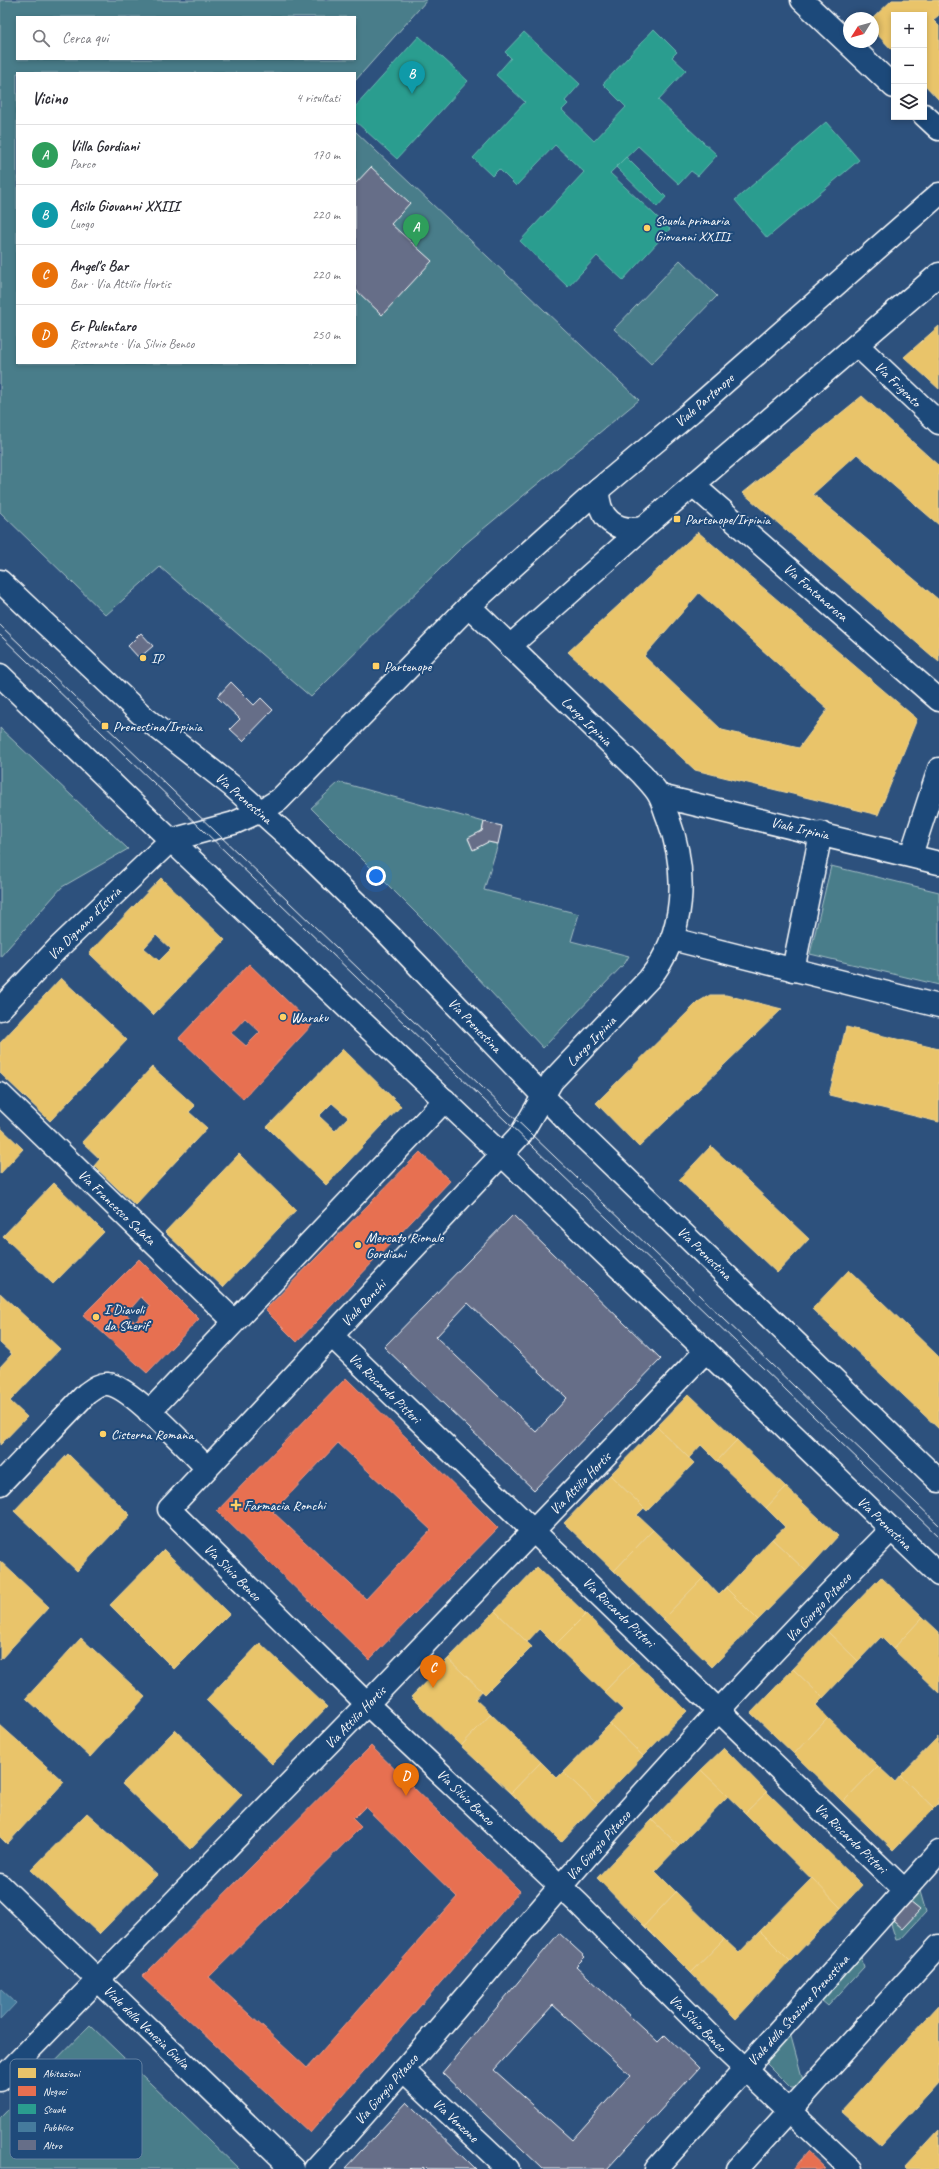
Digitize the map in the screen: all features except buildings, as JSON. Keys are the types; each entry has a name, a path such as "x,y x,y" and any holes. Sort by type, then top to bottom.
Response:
{"street":[{"path":"802,0 891,84"},
{"path":"927,118 939,130"},
{"name":"Viale Partenope","path":"469,606 598,490 691,412 939,194"},
{"path":"510,646 643,528 939,274"},
{"name":"Via Frigento","path":"857,345 939,423"},
{"name":"Via Fontanarosa","path":"694,485 939,700"},
{"path":"598,490 599,504 608,520 626,529 643,528"},
{"name":"Via Prenestina","path":"0,581 146,718 261,811 390,935 542,1095 939,1481"},
{"path":"171,840 234,823 261,811 279,800 469,606"},
{"name":"Largo Irpinia","path":"469,606 642,774 660,796 675,836 680,859 681,892 672,939 662,962 653,974 555,1078 542,1095"},
{"name":"Via Prenestina","path":"0,675 939,1575"},
{"path":"911,855 939,769"},
{"name":"Viale Irpinia","path":"660,796 939,862"},
{"path":"793,970 821,833"},
{"name":"Via Dignano d'Istria","path":"0,1008 58,948 171,840"},
{"path":"672,939 939,1006"},
{"name":"Via Francesco Salata","path":"0,1094 234,1321"},
{"name":"Viale Ronchi","path":"168,1509 521,1134 542,1095"},
{"path":"149,1412 445,1100"},
{"name":"Via Riccardo Pitteri","path":"332,1336 720,1710 904,1890"},
{"name":"Via Attilio Hortis","path":"21,2059 367,1704 706,1351"},
{"path":"0,1484 86,1394 103,1384 110,1384 118,1388 149,1412 207,1468"},
{"name":"Via Silvio Benco","path":"168,1509 367,1704 561,1887 789,2112 851,2169"},
{"name":"Via Giorgio Pitacco","path":"315,2169 403,2070 561,1887 720,1710 892,1529"},
{"name":"Viale della Stazione Prenestina","path":"656,2169 939,1852"},
{"name":"Viale della Venezia Giulia","path":"0,1885 293,2169"},
{"path":"737,2169 939,1946"},
{"name":"Via Attilio Hortis","path":"0,2080 10,2070"},
{"name":"Via Venzone","path":"403,2070 508,2169"}],"green space":[{"path":"0,0 427,0 356,80 356,72 16,72 16,364 356,364 356,132 639,400 465,544 311,697 160,567 106,615 0,512"},
{"path":"680,260 717,296 651,364 614,329"},
{"path":"0,728 128,849 62,887 0,957"},
{"path":"339,782 484,822 482,831 468,839 473,849 488,842 498,844 484,890 579,914 571,941 629,956 625,963 543,1048 436,933 311,808"},
{"path":"831,866 939,892 939,985 810,954"},
{"path":"919,1888 926,1912 901,1939 896,1940 890,1921","holes":["910,1902 919,1910 903,1928 894,1921"]},
{"path":"859,1957 861,1957 864,1967 828,2006 821,2000"},
{"path":"90,2025 125,2059 57,2059"},
{"path":"790,2033 804,2084 797,2088 791,2088 766,2063"},
{"path":"142,2075 239,2169 0,2169 0,2117 10,2107 10,2159 142,2159"}],"tram line":[{"path":"0,625 939,1525"},
{"path":"0,635 939,1537"}],"place":[{"name":"Asilo Giovanni XXIII","path":"412,94"},
{"name":"Scuola primaria Giovanni XXIII","path":"647,228"},
{"name":"Villa Gordiani","path":"416,247"},
{"name":"Partenope/Irpinia","path":"677,519"},
{"name":"IP","path":"143,658"},
{"name":"Partenope","path":"376,666"},
{"name":"Prenestina/Irpinia","path":"105,726"},
{"name":"Waraku","path":"283,1017"},
{"name":"Mercato Rionale Gordiani","path":"358,1245"},
{"name":"I Diavoli da Sherif","path":"96,1317"},
{"name":"Cisterna Romana","path":"103,1434"},
{"name":"Farmacia Ronchi","path":"236,1505"},
{"name":"Angel's Bar","path":"433,1688"},
{"name":"Er Pulentaro","path":"406,1796"}]}
